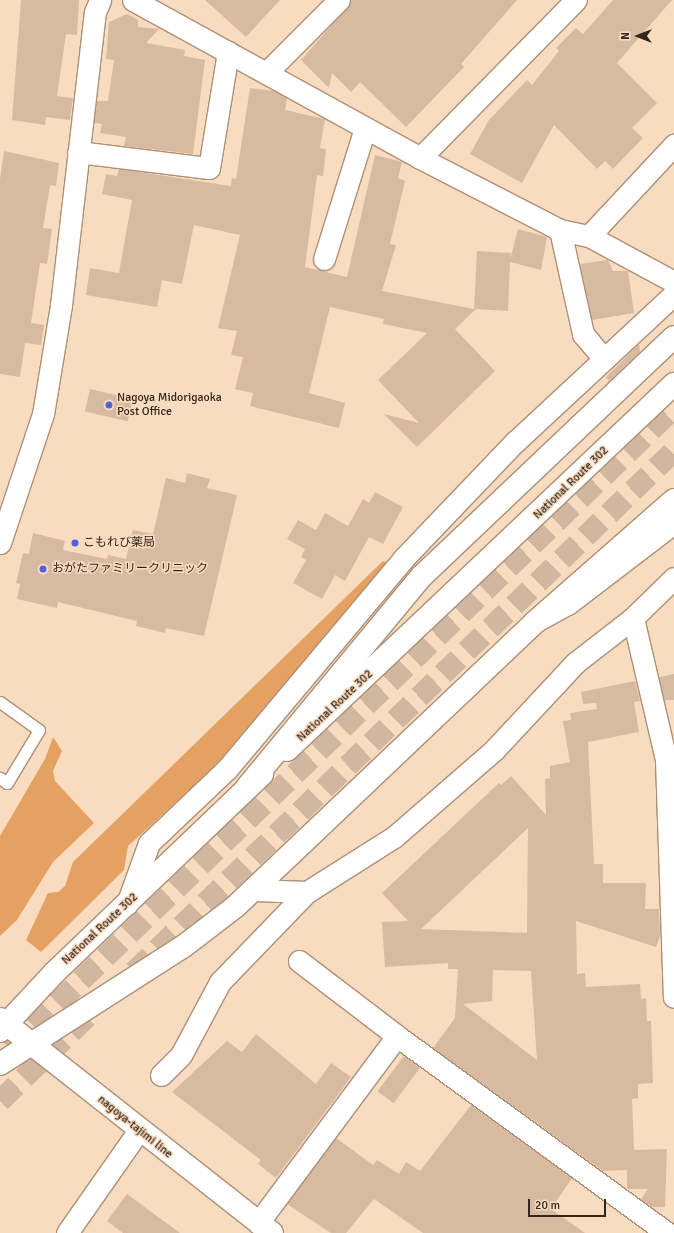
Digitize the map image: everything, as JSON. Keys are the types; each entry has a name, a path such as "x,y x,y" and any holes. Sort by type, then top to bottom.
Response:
{"main road":[{"path":"248,786 422,576 674,337"},
{"name":"National Route 302","path":"2,1024 248,786 674,384"},
{"path":"0,1064 184,946 255,890 535,622 674,500"},
{"path":"535,622 568,604 674,523"},
{"name":"nagoya-tajimi line","path":"2,1024 32,1044 265,1228"}],"street":[{"path":"0,543 43,414 61,305 95,12 100,0"},
{"path":"133,0 420,158 560,230 589,236 674,282"},
{"path":"266,73 339,0"},
{"path":"420,158 576,0"},
{"path":"78,152 209,168 228,52"},
{"path":"324,258 365,128"},
{"path":"589,236 674,145"},
{"path":"560,230 583,334 604,359"},
{"path":"127,904 149,843 227,769 403,559 515,442 674,294"},
{"path":"160,1075 181,1055 220,982 307,892 394,836 494,750 575,663 634,618 674,578"},
{"path":"634,618 670,760 674,997"},
{"path":"255,890 307,892"},
{"path":"298,961 397,1036 667,1233"},
{"path":"265,1228 397,1036"},
{"path":"67,1233 139,1130"}],"lane":[{"path":"0,702 39,730 8,783 0,778"}],"shaded area":[{"path":"383,561 388,563 230,753 128,846 124,870 41,952 26,940 48,893 58,892 65,886 73,862"},
{"path":"53,737 62,751 53,771 55,781 94,823 53,862 17,920 0,936 0,836 45,759"}],"building":[{"path":"21,0 79,0 77,35 66,34 57,96 73,98 70,120 46,117 45,125 12,120"},
{"path":"205,0 280,0 246,37"},
{"path":"351,0 517,0 461,64 464,67 406,127 360,82 351,92 332,73 329,88 301,60 347,8"},
{"path":"613,0 672,0 617,63 657,103 632,128 643,138 613,169 605,161 597,169 554,125 522,183 470,154 489,120 527,80 532,85 559,51 556,48 576,28 583,34"},
{"path":"127,14 138,20 138,27 159,29 146,43 185,50 184,56 205,60 193,154 124,146 126,137 100,133 102,124 94,123 97,101 108,101 114,60 106,59 109,22"},
{"path":"250,88 274,91 287,98 285,110 325,119 320,148 326,149 323,176 317,175 305,267 347,277 375,155 402,162 398,178 405,181 390,244 396,245 382,291 474,309 477,251 511,253 510,260 518,229 547,237 541,270 510,262 508,311 476,309 455,329 495,371 417,447 384,414 419,423 378,380 427,333 383,324 384,319 330,307 309,393 345,403 339,428 250,406 253,393 235,389 243,357 231,355 237,331 218,328 240,235 194,225 182,284 162,280 157,307 86,295 90,268 119,273 132,200 102,194 106,174 117,176 119,169 231,186 232,178 236,179"},
{"path":"4,151 59,163 56,186 50,185 43,228 52,229 47,264 40,263 31,323 44,325 41,345 25,343 20,377 0,374 0,179"},
{"path":"608,260 613,271 628,271 634,313 592,320 580,264"},
{"path":"639,344 640,352 609,381 606,377"},
{"path":"90,389 133,399 128,421 85,411"},
{"path":"187,473 210,479 207,488 237,495 204,636 166,628 165,633 136,626 137,621 58,602 57,608 17,599 20,584 16,583 23,553 29,554 33,533 65,541 63,550 107,559 108,555 126,559 133,530 153,534 166,478 185,483"},
{"path":"375,492 403,507 383,544 369,537 345,581 335,575 322,599 293,583 306,560 301,557 305,549 287,539 298,520 316,530 325,513 348,526 363,499 369,503"},
{"path":"674,674 674,700 664,700 659,677"},
{"path":"635,681 640,701 634,702 639,732 588,742 594,864 603,864 603,883 646,883 645,909 659,909 660,936 656,947 576,921 577,974 585,973 586,987 640,984 641,999 646,998 647,1021 651,1021 653,1083 638,1084 638,1098 632,1099 634,1150 667,1149 665,1207 652,1207 641,1199 648,1189 627,1189 627,1170 603,1171 433,1048 455,1018 458,969 448,969 448,963 385,967 382,922 408,921 382,893 499,783 501,785 511,776 546,815 545,779 550,778 550,766 570,762 563,721 571,720 570,713 597,709 596,703 583,704 581,692","holes":["528,828 527,933 420,929 421,929","493,970 531,971 537,1060 463,1004 492,1001"]},
{"path":"256,1034 316,1084 331,1063 351,1077 276,1178 258,1164 261,1160 172,1092 227,1041 242,1052"},
{"path":"404,1056 420,1068 393,1103 378,1091"},
{"path":"471,1105 572,1178 551,1209 585,1233 423,1233 374,1199 346,1233 331,1233 287,1204 336,1138 373,1165 377,1160 399,1174 406,1162 420,1171"},
{"path":"127,1194 180,1233 123,1233 107,1221"}],"tunnel":[{"path":"10,1049 674,408"},
{"path":"134,972 674,451"},
{"path":"0,1101 94,1010"}],"place":[{"name":"Nagoya Midorigaoka Post Office","path":"109,405"},
{"name":"こもれび薬局","path":"75,543"},
{"name":"おがたファミリークリニック","path":"43,569"}]}
